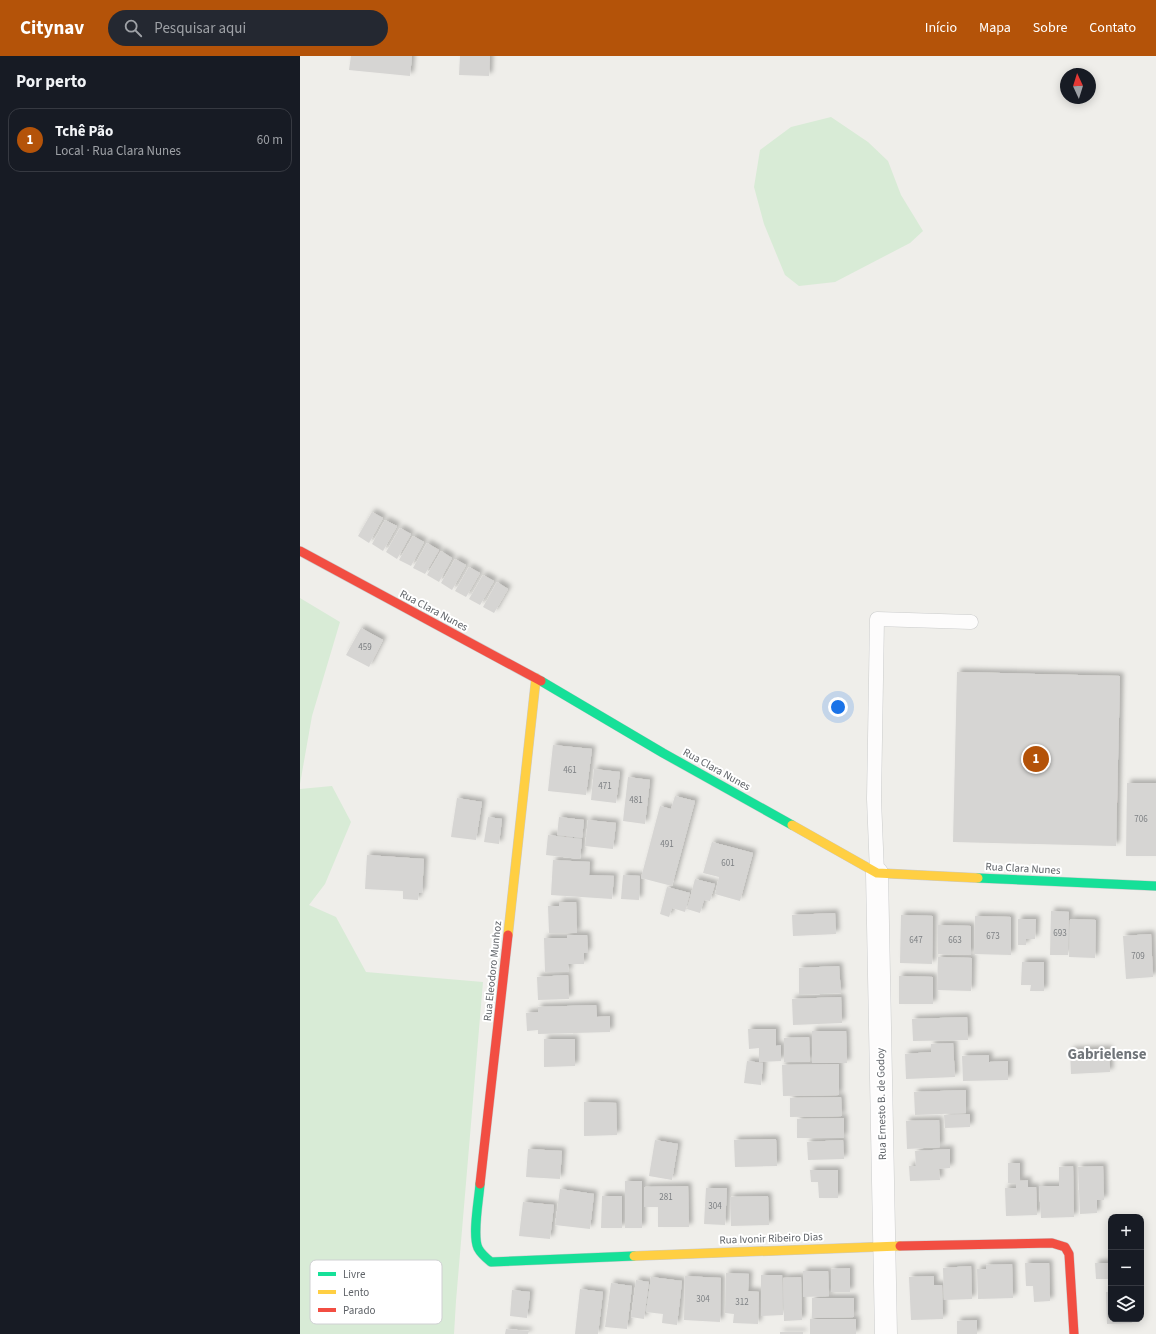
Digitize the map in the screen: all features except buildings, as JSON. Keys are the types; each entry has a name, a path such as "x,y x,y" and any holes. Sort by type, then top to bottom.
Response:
{"street":[{"name":"Rua Clara Nunes","path":"300,551 536,678 664,753 877,873 1156,886"},
{"name":"Rua Eleodoro Munhoz","path":"491,1262 479,1251 475,1240 476,1224 536,678"},
{"name":"Rua Ernesto B. de Godoy","path":"877,873 886,1334"},
{"name":"Rua Ivonir Ribeiro Dias","path":"491,1262 884,1246 1052,1243 1065,1247 1069,1254 1074,1334"}],"lane":[{"path":"877,873 874,799 877,619 971,622"}],"green space":[{"path":"831,117 868,142 888,161 901,195 923,231 910,243 835,282 799,286 785,275 764,224 754,187 760,150 791,127"},
{"path":"300,598 340,622 312,716 300,784"},
{"path":"332,786 351,822 325,884 309,905 336,917 366,972 483,982 454,1334 300,1334 300,789"}],"traffic: fast":[{"path":"541,681 663,753 792,825"},
{"path":"978,878 1156,886"},
{"path":"480,1184 476,1242 478,1248 491,1262 634,1256"}],"traffic: slow":[{"path":"508,935 536,678"},
{"path":"792,825 877,873 978,878"},
{"path":"634,1256 900,1246"}],"traffic: jam":[{"path":"300,551 541,681"},
{"path":"480,1184 508,935"},
{"path":"900,1246 1052,1243 1065,1247 1069,1254 1074,1334"}],"place":[{"name":"Tchê Pão","path":"1036,759"}],"district":[{"name":"Gabrielense","path":"1107,1054"}]}
